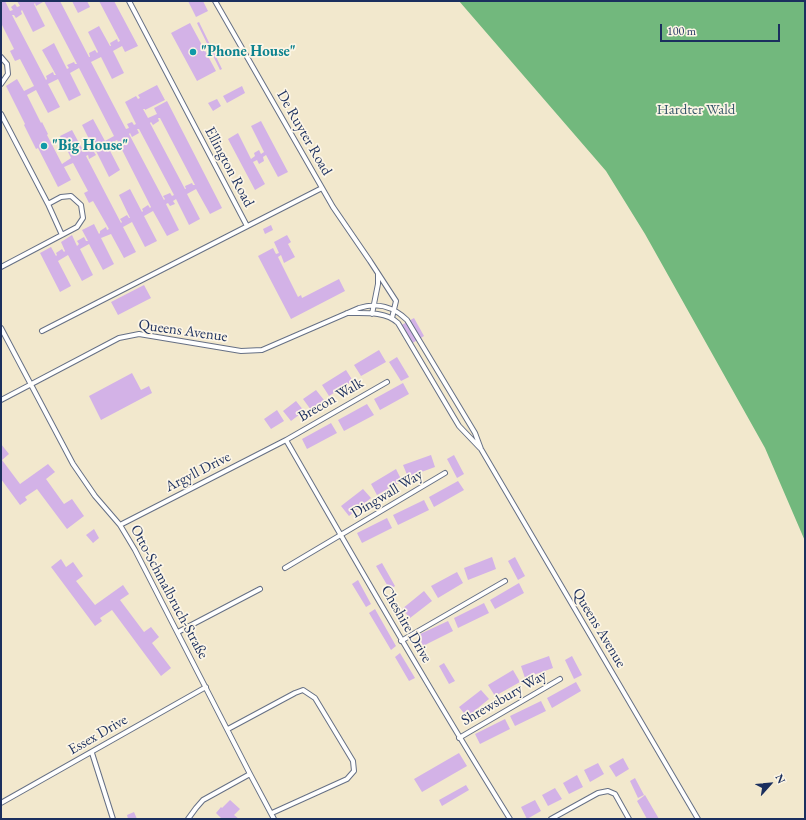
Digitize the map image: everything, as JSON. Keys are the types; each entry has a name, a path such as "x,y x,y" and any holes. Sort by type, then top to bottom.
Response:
{"lane":[{"name":"Ellington Road","path":"42,331 247,226 129,1"},
{"name":"De Ruyter Road","path":"215,1 332,207 396,301 392,318"},
{"path":"1,57 6,64 8,74 1,84"},
{"path":"1,114 48,204 62,235"},
{"path":"247,226 322,188"},
{"path":"1,267 77,227 83,218 81,205 71,196 61,197 48,204"},
{"path":"372,314 378,284 378,274"},
{"name":"Queens Avenue","path":"1,400 119,338 139,334 240,351 262,350 366,305 382,306 394,310 407,320 475,433 481,449 698,819"},
{"name":"Queens Avenue","path":"345,313 386,315 398,323 459,426 481,449"},
{"name":"Otto-Schmalbruch-Straße","path":"1,328 72,464 95,496 120,525 135,550 274,819"},
{"name":"Brecon Walk","path":"286,440 388,382"},
{"name":"Argyll Drive","path":"120,525 286,440"},
{"name":"Cheshire Drive","path":"286,440 402,641 510,819"},
{"name":"Dingwall Way","path":"285,568 445,473"},
{"path":"402,641 505,581"},
{"path":"178,632 260,590"},
{"name":"Shrewsbury Way","path":"460,738 560,679"},
{"name":"Essex Drive","path":"1,803 206,687"},
{"path":"228,729 295,692 303,690 315,698 353,761 354,772 347,779 272,813"},
{"path":"92,752 113,819"},
{"path":"188,819 203,800 250,774"},
{"path":"551,819 598,794 608,791 615,794 629,819"}],"green space":[{"name":"Hardter Wald","path":"459,1 805,1 805,541 765,448 645,234 606,171"}],"building":[{"name":"\"Big House\"","path":"1,1 5,1 10,11 13,10 11,7 15,4 17,7 20,6 17,1 43,2 36,6 35,3 34,4 45,26 33,32 22,10 22,14 16,18 12,15 46,80 46,76 53,72 54,75 56,75 42,50 54,43 67,69 69,68 67,65 74,62 77,64 44,1 60,1 90,57 89,53 95,50 97,53 98,52 88,32 99,26 110,46 110,43 117,39 118,42 120,41 99,1 114,1 138,46 125,52 122,46 113,51 124,73 112,79 101,57 91,62 126,129 129,128 127,124 132,122 134,125 136,124 125,102 136,96 138,99 140,98 138,95 157,85 165,100 145,110 143,109 148,118 157,114 154,108 167,101 222,208 210,214 196,189 187,194 200,219 189,225 176,199 173,201 175,204 170,206 168,203 166,204 179,230 167,236 153,211 144,216 157,241 145,247 132,222 123,227 136,252 124,258 111,234 101,238 114,264 103,270 89,244 80,249 93,275 82,281 68,255 58,261 71,286 60,292 40,253 51,247 56,256 56,253 62,249 64,252 65,251 61,242 72,235 77,246 79,244 77,241 84,237 86,241 88,241 82,230 94,224 99,234 100,231 106,227 107,230 109,229 93,201 89,203 84,193 88,191 73,163 64,167 71,180 58,187 38,148 36,149 6,86 17,79 24,91 34,86 20,59 15,61 10,51 14,49 1,23","holes":["79,68 114,136 105,141 93,119 82,125 93,147 84,152 72,130 60,136 71,158 62,164 27,95 36,90 48,113 60,107 48,84 58,79 69,101 81,95 70,73","158,118 160,118 195,185 192,183 185,186 185,189 150,123 151,122 153,125 159,121","137,129 139,129 174,195 172,196 170,193 163,196 165,199 164,200 129,134 130,133 132,137 139,133","117,140 151,207 150,208 148,205 142,209 142,212 130,189 119,195 130,218 127,215 120,219 122,222 121,223 86,156 88,155 89,159 96,155 94,152 96,151 109,177 120,170 107,145 109,144 110,147 117,143 115,141"]},
{"path":"72,1 87,1 90,7 78,13"},
{"path":"188,1 203,1 208,11 196,17"},
{"path":"199,22 222,69 220,70 197,23"},
{"name":"\"Phone House\"","path":"190,23 216,71 197,81 171,33"},
{"path":"242,86 245,93 227,103 223,96"},
{"path":"217,99 221,106 213,111 208,103"},
{"path":"261,121 288,172 278,177 266,155 263,157 264,161 259,164 257,160 253,162 265,184 255,190 228,139 238,133 251,159 255,156 254,153 259,150 261,154 264,152 251,126"},
{"path":"271,225 273,230 265,234 263,229"},
{"path":"287,235 291,242 288,244 295,257 284,263 281,255 278,257 298,297 301,295 302,298 339,279 345,291 291,319 258,256 273,248 276,254 279,253 274,242"},
{"path":"144,285 151,298 118,315 111,302"},
{"path":"414,318 424,336 411,344 400,326"},
{"path":"379,350 386,362 361,376 354,365"},
{"path":"397,357 409,377 401,381 389,362"},
{"path":"346,370 353,381 329,396 322,385"},
{"path":"132,373 141,390 149,386 152,393 101,420 89,396"},
{"path":"403,383 409,394 380,410 374,399"},
{"path":"316,390 324,400 311,410 303,399"},
{"path":"296,401 304,411 291,421 283,411"},
{"path":"367,404 374,415 344,431 338,420"},
{"path":"277,410 284,421 271,429 264,419"},
{"path":"331,423 337,433 307,449 302,439"},
{"path":"1,444 9,454 2,460 20,484 48,464 55,472 46,479 64,504 72,499 84,516 67,529 37,489 25,497 27,500 20,505 1,479"},
{"path":"431,455 435,467 408,477 403,465"},
{"path":"454,455 464,474 457,478 447,459"},
{"path":"396,469 402,481 377,495 371,484"},
{"path":"458,481 464,490 434,507 429,497"},
{"path":"363,489 371,498 349,516 341,506"},
{"path":"424,500 429,510 398,525 393,515"},
{"path":"387,518 392,528 362,543 357,533"},
{"path":"94,529 99,538 93,543 86,535"},
{"path":"492,557 496,569 468,580 464,568"},
{"path":"515,557 525,576 518,580 508,561"},
{"path":"61,559 66,567 73,562 83,576 76,581 95,605 123,585 129,594 120,600 144,632 151,627 159,637 152,643 171,668 161,676 112,610 100,618 102,621 95,626 51,567"},
{"path":"382,563 395,586 390,590 376,566"},
{"path":"457,572 463,583 438,598 431,586"},
{"path":"358,580 371,604 366,607 352,584"},
{"path":"519,583 524,593 495,609 490,600"},
{"path":"424,591 432,601 410,618 402,609"},
{"path":"484,603 489,613 458,628 454,618"},
{"path":"375,609 396,646 391,650 369,613"},
{"path":"448,621 453,631 423,646 418,635"},
{"path":"400,653 415,678 409,681 395,657"},
{"path":"549,656 553,668 525,678 521,666"},
{"path":"572,656 582,675 574,679 565,660"},
{"path":"444,663 455,681 449,684 439,666"},
{"path":"513,670 520,682 495,696 488,685"},
{"path":"576,682 581,691 552,708 547,698"},
{"path":"481,690 489,699 467,717 459,707"},
{"path":"541,701 546,711 515,726 510,716"},
{"path":"505,719 510,729 480,744 475,734"},
{"path":"459,753 467,766 422,792 414,779"},
{"path":"623,758 629,769 616,777 609,766"},
{"path":"598,763 604,774 590,782 584,770"},
{"path":"577,775 583,787 569,794 563,783"},
{"path":"635,778 644,795 638,798 630,781"},
{"path":"466,785 469,790 442,806 439,800"},
{"path":"555,788 562,799 548,806 542,795"},
{"path":"645,795 659,819 647,819 637,801"},
{"path":"230,800 240,809 234,815 239,819 222,819 216,813"},
{"path":"535,800 541,811 527,819 521,807"},
{"path":"134,812 137,819 128,819 127,815"}],"place":[{"name":"\"Phone House\"","path":"193,52"},
{"name":"\"Big House\"","path":"44,146"}]}
